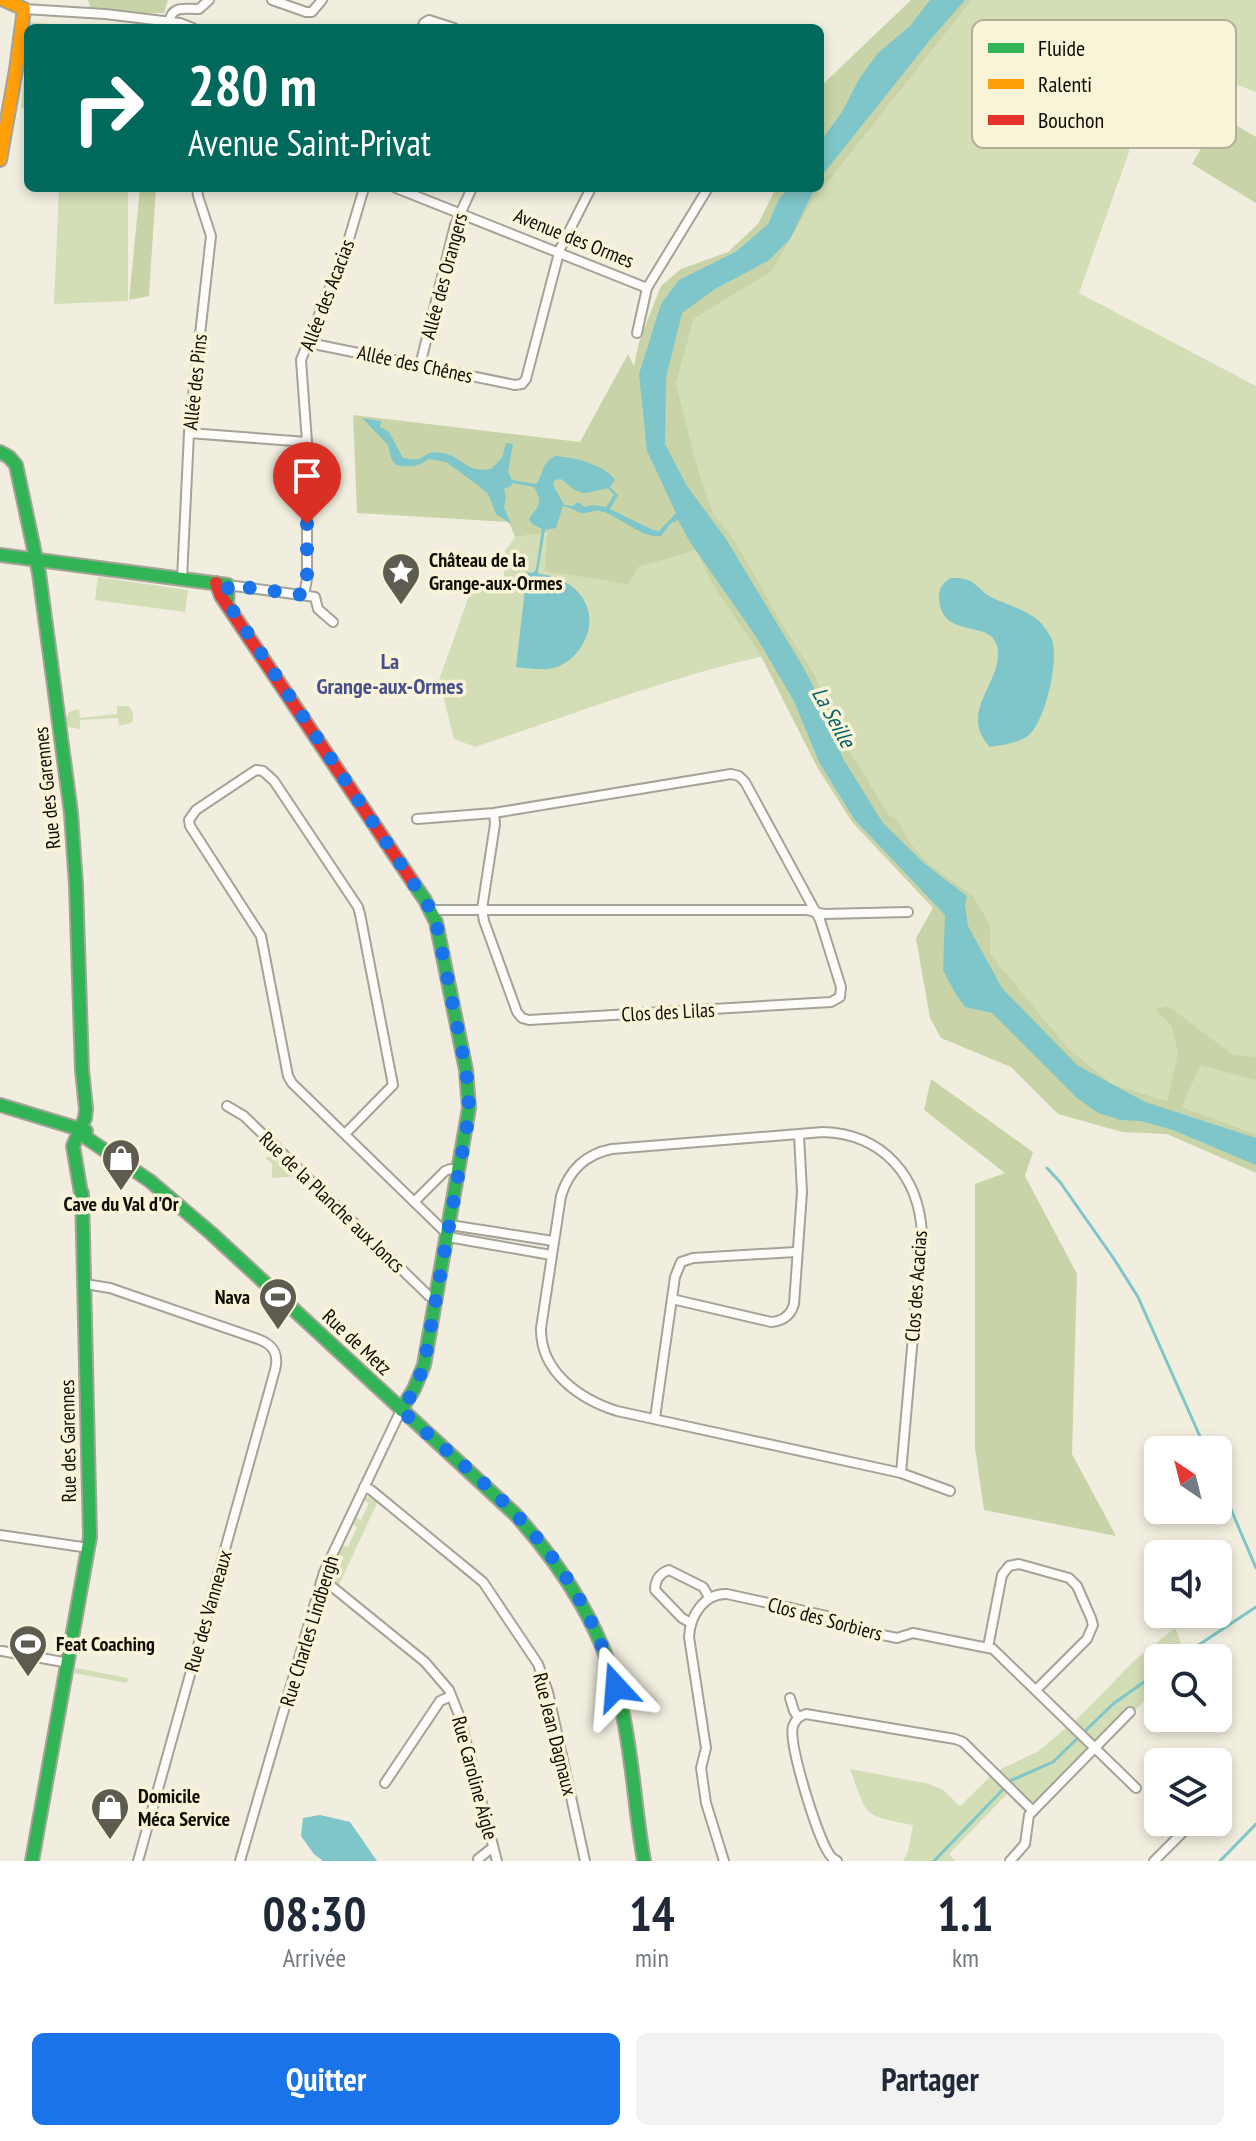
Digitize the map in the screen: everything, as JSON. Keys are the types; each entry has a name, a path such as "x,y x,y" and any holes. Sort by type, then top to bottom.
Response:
{"street":[{"path":"169,22 172,12 178,8 199,9 209,0"},
{"path":"272,0 306,12 312,12 322,0"},
{"path":"0,160 15,4 183,24"},
{"path":"424,24 433,20 444,24"},
{"name":"Allée des Pins","path":"182,579 189,433 211,236 198,192"},
{"name":"Allée des Acacias","path":"304,595 307,579 307,442 301,360 348,242 363,192"},
{"name":"Avenue des Ormes","path":"406,192 647,288"},
{"name":"Allée des Orangers","path":"420,365 459,214 470,192"},
{"path":"559,253 589,192"},
{"path":"637,333 647,288 706,192"},
{"name":"Allée des Chênes","path":"309,343 522,384 526,379 559,253"},
{"path":"189,433 307,442"},
{"name":"Rue des Garennes","path":"0,452 16,465 37,560 56,695 74,843 86,1109 73,1146 82,1199 89,1548 32,1861"},
{"path":"0,555 315,597 318,609 333,622"},
{"path":"222,584 227,602 436,922 468,1082 468,1121 424,1365 414,1391 401,1410"},
{"path":"256,759 256,770"},
{"path":"345,1134 393,1085 360,914 274,781 263,771 256,770 196,810 189,820 261,936 288,1076 292,1083 443,1230 551,1255"},
{"name":"Clos des Lilas","path":"417,819 494,813 735,774 745,782 820,920 841,987 840,997 831,1002 522,1018 517,1012 482,909 494,813"},
{"path":"431,910 908,912"},
{"name":"Rue de Metz","path":"0,1105 79,1130 150,1181 212,1234 534,1534 582,1603 609,1663 619,1698 644,1861"},
{"name":"Rue de la Planche aux Joncs","path":"227,1106 244,1116 429,1296 437,1298"},
{"name":"Clos des Acacias","path":"901,1473 922,1234 917,1201 895,1162 877,1148 845,1134 823,1132 612,1149 595,1154 575,1168 564,1186 553,1241 541,1339 546,1359 574,1389 599,1405 617,1411 901,1473 950,1491"},
{"path":"672,1299 771,1322 789,1314 793,1307 802,1192 799,1135"},
{"path":"414,1202 445,1171 459,1171"},
{"path":"449,1231 553,1241"},
{"path":"655,1418 672,1299 681,1262 796,1252"},
{"name":"Rue des Vanneaux","path":"85,1284 110,1288 267,1342 275,1351 277,1361 138,1861"},
{"name":"Rue Charles Lindbergh","path":"240,1861 324,1572 401,1410"},
{"name":"Rue Jean Dagnaux","path":"364,1487 483,1582 538,1664 548,1692 585,1861"},
{"path":"0,1535 89,1548"},
{"path":"988,1647 1002,1575 1009,1566 1019,1564 1064,1576 1074,1582 1091,1618 1091,1632 1036,1690"},
{"path":"691,1623 655,1590 655,1583 662,1573 669,1570 703,1587 709,1597 691,1623 689,1642 706,1748 701,1768 706,1803 724,1861"},
{"name":"Rue Caroline Aigle","path":"321,1582 330,1585 425,1662 449,1690 459,1715 497,1861"},
{"name":"Clos des Sorbiers","path":"709,1597 727,1594 827,1616 834,1625 897,1638 913,1633 988,1647 999,1653 1136,1788"},
{"path":"2,1651 69,1663"},
{"name":"Rue Caroline Aigle","path":"385,1783 440,1701 451,1696"},
{"path":"790,1698 798,1717"},
{"path":"1010,1861 1023,1847 1028,1818 1033,1811 1130,1712"},
{"path":"798,1717 815,1714 955,1739 970,1747 1033,1811"},
{"path":"798,1717 792,1734 797,1757 825,1847 837,1861"},
{"path":"1156,1860 1179,1836"},
{"path":"478,1859 493,1847"}],"green space":[{"path":"88,0 168,0 164,13 105,14 91,9"},
{"path":"911,0 972,0 824,187 824,83"},
{"path":"972,0 1256,0 1256,92 1236,84 1236,20 972,20 972,148 1130,148 1079,293 1256,386 1256,1066 1205,1065 1256,1080 1256,1134 1182,1107 1178,1053 1167,1101 1112,1084 1067,1047 989,954 990,925 973,895 929,864 898,822 889,815 840,735 814,673 798,649 675,680 475,747 454,739 439,680 469,596 504,577 505,551 515,537 540,534 565,536 714,515 700,476 676,384 694,319 772,271 812,202 820,192 824,192 824,187"},
{"path":"24,75 24,109 21,107"},
{"path":"1236,125 1256,137 1256,203 1192,164 1201,148 1236,148"},
{"path":"59,192 128,192 128,301 54,304"},
{"path":"140,192 156,192 149,296 129,300"},
{"path":"774,192 820,192 772,271 694,319 676,384 700,476 714,515 734,540 814,673 840,735 889,815 898,821 912,845 929,864 973,895 990,925 990,954 1067,1047 1112,1084 1167,1101 1178,1052 1171,1025 1155,1009 1168,1006 1233,1055 1256,1057 1256,1080 1200,1065 1182,1107 1256,1134 1256,1173 1167,1134 1122,1132 1058,1114 1011,1067 941,1038 930,1018 916,938 933,908 852,822 817,767 761,656 713,585 696,550 638,567 628,584 545,571 547,533 515,537 509,522 357,513 353,415 580,442 628,354 634,366 639,342 661,286 681,269 728,252 758,224"},
{"path":"98,577 188,590 185,612 95,600"},
{"path":"117,706 129,706 133,713 131,723 119,726 118,718 80,720 80,729 68,727 64,720 69,712 79,709 80,718 117,714"},
{"path":"931,1079 1033,1152 1025,1176 1077,1274 1072,1454 1116,1536 984,1510 975,1448 975,1184 1005,1173 924,1110"},
{"path":"276,1154 298,1176 272,1178 272,1164 265,1158"},
{"path":"367,1497 378,1501 339,1585 330,1572 336,1573 344,1557 338,1554 342,1545 348,1547 357,1527 352,1524 355,1518 361,1520 369,1503 363,1500"},
{"path":"1175,1628 1181,1644 1155,1644"},
{"path":"1144,1653 1144,1701 1033,1811 1011,1790 949,1854 956,1861 903,1861 908,1852 913,1825 875,1816 864,1805 850,1769 925,1783 942,1789 960,1806 995,1772 1037,1752 1077,1719"},
{"path":"76,1668 128,1678 127,1683 74,1673"}],"water":[{"path":"930,0 965,0 824,173 824,137 878,53 910,26"},
{"path":"785,192 813,192 790,239 768,261 715,289 682,313 666,378 665,444 687,486 726,539 802,665 828,714 842,757 883,823 925,864 967,896 968,926 1002,988 1077,1065 1145,1102 1256,1138 1256,1165 1173,1130 1098,1113 1077,1098 992,1013 965,1007 943,970 945,915 854,819 819,762 794,701 755,635 678,520 671,523 661,536 653,536 600,511 581,513 563,506 556,528 545,530 538,571 539,574 566,582 584,600 589,623 586,636 574,656 558,667 516,667 527,572 533,573 536,569 542,529 529,519 539,502 534,487 512,483 504,489 504,507 511,524 496,514 488,494 446,462 428,459 413,466 396,465 388,445 362,418 381,421 380,427 389,432 403,458 417,459 437,452 475,469 491,469 502,458 506,443 513,444 508,471 512,480 536,484 547,462 555,456 588,462 615,480 610,487 618,495 610,509 659,531 676,513 647,451 639,374 661,304 679,280 737,251 768,224","holes":["561,479 579,492 608,488 614,495 606,507 584,507 580,503 564,505 553,485 555,480"]},
{"path":"951,578 971,581 993,598 1031,615 1042,624 1052,640 1054,661 1046,702 1036,726 1022,740 990,747 981,733 978,720 980,707 996,669 996,643 983,632 947,619 941,610 939,594"},
{"path":"320,1815 350,1822 377,1861 323,1861 314,1854 301,1836 303,1818"}],"waterway":[{"path":"1047,1168 1060,1182 1138,1297 1200,1436"},
{"path":"1232,1512 1256,1568"},
{"path":"1200,1644 1256,1607"},
{"path":"934,1861 1012,1780 1053,1762 1113,1704 1144,1682"},
{"path":"1220,1861 1256,1824"}],"traffic: fast":[{"path":"0,452 16,465 39,573 71,813 86,1109 73,1146 82,1199"},
{"path":"0,555 228,585 227,602"},
{"path":"401,1410 424,1365 469,1108 466,1070 436,922 412,881"},
{"path":"0,1105 86,1131"},
{"path":"79,1130 150,1181 212,1234 515,1514 534,1536 582,1605 606,1655 622,1710 644,1861"},
{"path":"32,1861 90,1537 82,1193"}],"traffic: slow":[{"path":"0,160 24,9 4,0"}],"traffic: jam":[{"path":"216,583 221,596 412,881"}],"place":[{"name":"Château de la Grange-aux-Ormes","path":"401,606"},
{"name":"Cave du Val d'Or","path":"121,1192"},
{"name":"Nava","path":"278,1331"},
{"name":"Feat Coaching","path":"28,1678"},
{"name":"Domicile Méca Service","path":"110,1841"}],"district":[{"name":"La Grange-aux-Ormes","path":"390,674"}],"route":[{"path":"307,524 304,595 228,585 227,602 431,910 468,1082 468,1121 424,1365 414,1391 401,1410 515,1514 552,1556 591,1619 616,1687"}],"water label":[{"name":"La Seille","path":"834,717"}]}
